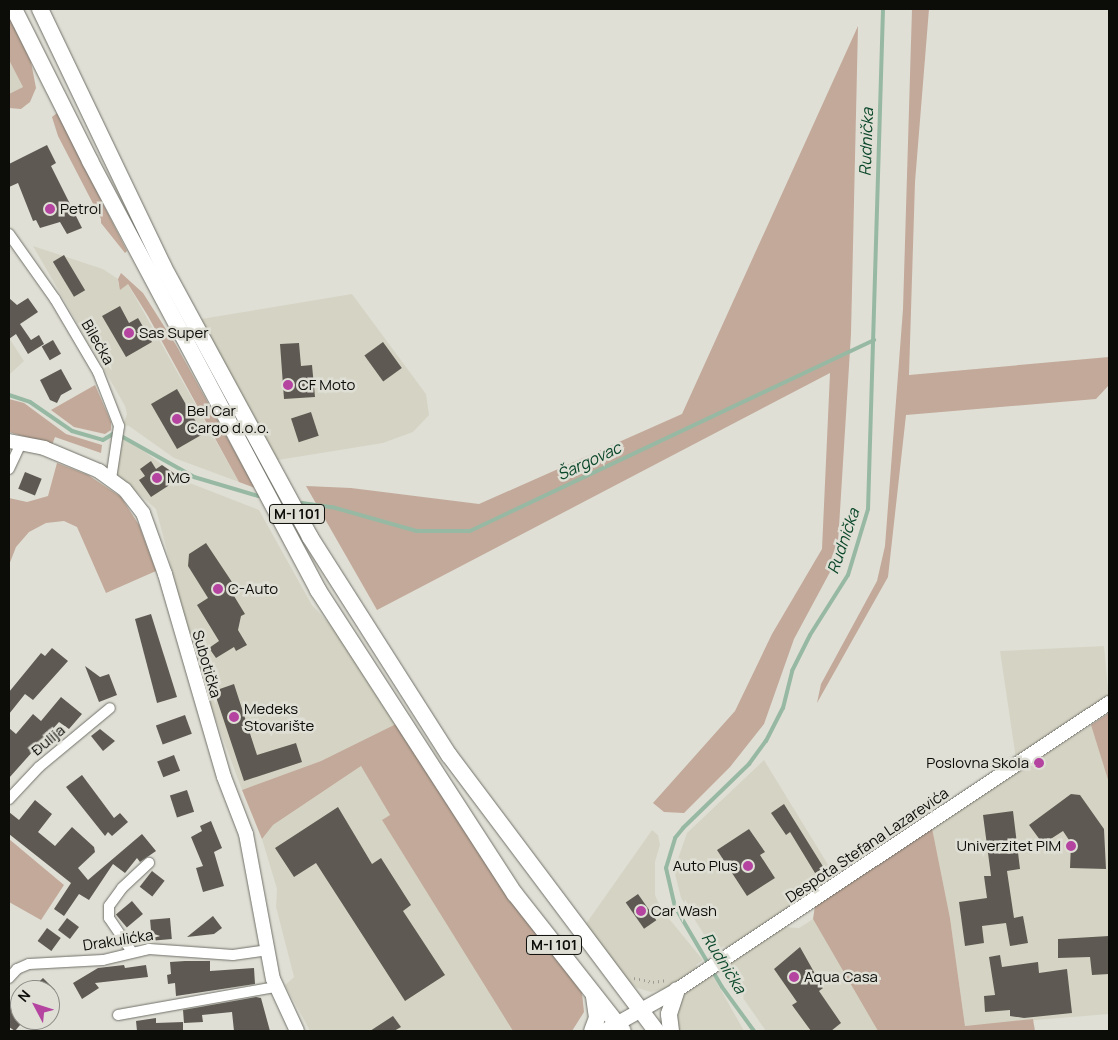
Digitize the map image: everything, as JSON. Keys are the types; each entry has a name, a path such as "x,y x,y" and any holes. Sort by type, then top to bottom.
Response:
{"main road":[{"name":"M-I 101","path":"14,9 90,161 318,590 515,894 594,996 615,1029"},
{"name":"M-I 101","path":"40,9 163,266 310,537 449,755 656,1031"},
{"path":"670,1031 669,1014 677,990"},
{"path":"592,1031 597,1018 594,996"}],"street":[{"name":"Bilećka","path":"9,234 55,298 98,372 119,426 111,479"},
{"path":"9,469 15,442"},
{"name":"Subotička","path":"15,442 66,457 111,479 125,490 143,512 157,547 196,687 246,834 275,986 297,1031"},
{"name":"Despota Stefana Lazarevića","path":"615,1029 677,990 700,972 1109,703"},
{"name":"Đulija","path":"9,799 39,766 110,708"},
{"path":"132,952 109,918 109,906 122,888 149,863"},
{"name":"Drakulićka","path":"9,978 17,969 29,964 96,960 132,952 163,948 233,955 267,950"},
{"path":"617,981 639,999 661,999"},
{"path":"118,1015 275,986"}],"shaded area":[{"path":"912,9 929,9 915,182 909,375 1109,357 1109,385 1096,399 906,415 888,577 817,703 821,684 877,581 885,546 903,309"},
{"path":"9,16 31,62 36,88 30,102 21,109 9,108 9,94 23,87 9,60"},
{"path":"858,26 851,334 837,559 794,639 764,724 730,767 684,813 664,812 653,803 735,711 772,634 822,549 830,373 377,610 306,486 351,488 479,504 682,414"},
{"path":"9,60 23,87 9,94"},
{"path":"57,113 127,251 125,253 101,223 101,219 58,136 52,117"},
{"path":"33,246 103,269 118,279 118,284 128,284 239,482 174,458 129,426 123,425 127,414 125,406"},
{"path":"121,273 143,293 176,345 255,488 239,482 148,316 128,284 120,290 118,279"},
{"path":"352,294 426,394 429,415 413,432 383,443 278,460 201,319"},
{"path":"9,338 24,361 9,375"},
{"path":"95,385 111,422 111,430 105,434 74,427 51,410"},
{"path":"9,399 24,403 66,434 102,445 101,453 55,437 52,445 9,432"},
{"path":"121,438 135,444 182,480 259,510 312,605 352,648 396,724 321,761 242,790 199,674 156,509 117,475"},
{"path":"57,463 88,475 121,497 139,525 156,571 106,593 77,527 64,521 46,523 29,532 16,547 9,565 9,498 27,502 48,496"},
{"path":"1104,646 1109,699 1016,759 1000,651"},
{"path":"1109,713 1109,783 1091,725"},
{"path":"396,724 509,895 582,993 584,1012 572,1031 513,1031 382,820 390,815 361,766 273,825 262,839 242,790 321,761"},
{"path":"1091,725 1109,783 1109,1014 965,1026 950,918 932,828"},
{"path":"764,760 838,881 726,949 724,946 715,952 681,898 674,870 687,833"},
{"path":"361,766 390,815 383,821 513,1031 310,1031 285,985 294,977 276,907 277,889 262,839 273,825"},
{"path":"932,828 950,918 965,1026 1033,1019 1035,1031 878,1031 813,919 815,906"},
{"path":"652,830 658,835 660,845 655,862 655,895 661,909 703,960 696,965 698,968 667,988 651,992 637,988 625,979 583,928"},
{"path":"9,839 64,885 41,920 9,902"},
{"path":"813,919 878,1031 766,1031 722,968 782,927 799,928"},
{"path":"712,974 744,1031 678,1031 675,1013 682,996"}],"building":[{"path":"47,145 56,163 51,166 82,228 67,234 60,222 40,228 36,220 33,221 18,183 9,187 9,164"},
{"path":"64,255 85,290 74,297 53,262"},
{"path":"9,298 17,305 28,298 38,312 20,324 31,340 39,335 44,344 28,354 16,334 9,339"},
{"name":"Sas Super","path":"120,306 129,323 138,318 152,342 126,357 102,316"},
{"path":"53,340 61,354 50,360 42,346"},
{"path":"383,342 402,368 383,381 364,356"},
{"path":"299,343 301,366 312,365 315,397 284,399 280,344"},
{"path":"61,369 72,389 61,395 57,403 50,400 40,380"},
{"name":"Bel Car Cargo d.o.o.","path":"177,389 203,434 177,449 151,404"},
{"path":"311,412 319,436 299,442 291,418"},
{"name":"MG","path":"151,461 156,469 162,465 175,474 168,486 151,497 139,480 145,476 140,469"},
{"path":"25,472 42,479 35,495 18,489"},
{"name":"C-Auto","path":"206,543 236,588 231,591 245,614 241,616 238,630 247,645 236,651 234,647 216,658 209,648 219,641 197,605 208,598 188,566 189,554"},
{"path":"151,614 177,697 157,703 135,619"},
{"path":"52,648 68,661 33,700 25,694 9,714 9,692 41,653 45,656"},
{"path":"85,666 100,677 109,674 117,695 99,702"},
{"name":"Medeks Stovarište","path":"234,684 257,755 296,743 302,762 244,781 214,691"},
{"path":"61,697 82,714 69,729 59,722 9,778 9,728 16,734 33,714 41,721"},
{"path":"185,715 192,734 163,744 156,726"},
{"path":"100,729 115,741 103,751 91,736"},
{"path":"174,755 180,771 163,777 157,761"},
{"path":"82,775 114,818 120,813 128,822 112,836 108,832 105,836 66,787"},
{"path":"187,790 194,812 177,817 170,796"},
{"path":"1071,794 1080,795 1104,829 1106,869 1070,868 1071,843 1063,831 1043,844 1029,825"},
{"path":"35,800 52,814 38,832 55,846 72,827 94,847 95,852 78,868 88,880 142,834 156,851 140,862 137,858 125,873 113,864 89,900 79,894 64,916 54,909 71,883 9,834 9,812 19,820"},
{"path":"784,804 824,868 815,873 790,832 786,835 771,813"},
{"path":"338,807 372,864 381,858 411,905 403,911 445,975 405,1001 316,863 294,877 275,848"},
{"path":"1013,811 1020,869 1007,871 1014,918 1023,916 1028,943 1010,946 1006,923 982,926 984,943 965,946 959,902 987,898 984,876 991,876 983,815"},
{"path":"211,821 222,848 214,852 224,886 203,892 196,868 203,866 191,837 202,831 200,826"},
{"name":"Auto Plus","path":"749,829 765,852 760,855 775,878 747,896 717,850"},
{"path":"152,871 165,881 152,897 140,887"},
{"name":"Car Wash","path":"638,894 656,920 644,929 626,903"},
{"path":"132,901 143,914 127,928 116,914"},
{"path":"213,916 222,928 214,934 187,937"},
{"path":"67,918 79,927 70,939 58,930"},
{"path":"170,918 172,939 152,941 150,920"},
{"path":"47,928 61,938 51,951 38,941"},
{"path":"1109,936 1109,974 1092,975 1090,957 1058,958 1058,939"},
{"path":"800,947 823,988 819,991 841,1023 831,1031 811,1031 792,1005 797,1002 774,969"},
{"path":"1000,955 1002,967 1038,962 1039,973 1067,969 1072,1013 1024,1018 1010,1016 1010,1010 985,1012 984,996 995,995 989,957"},
{"path":"210,961 210,971 254,968 255,984 176,996 175,983 168,984 167,975 171,974 170,962"},
{"path":"124,965 125,968 146,965 148,977 95,983 99,988 82,999 73,983 98,968"},
{"path":"256,997 261,998 270,1031 234,1031 232,1012 202,1015 203,1022 184,1023 183,1010"},
{"path":"9,1001 10,1028 9,1027"},
{"path":"393,1016 401,1027 394,1031 370,1031"},
{"path":"156,1018 156,1023 183,1022 183,1031 137,1031 136,1021"}],"waterway":[{"name":"Rudnička","path":"754,1031 722,987 675,907 666,868 675,838 749,764 766,741 783,708 792,671 810,635 848,575 868,509 883,9"},
{"name":"Šargovac","path":"302,503 332,507 417,531 470,531 874,340"},
{"path":"9,395 30,402 72,431 103,440 113,434 121,436 194,477 258,496"}],"place":[{"name":"Petrol","path":"50,209"},
{"name":"Sas Super","path":"129,333"},
{"name":"CF Moto","path":"288,385"},
{"name":"Bel Car Cargo d.o.o.","path":"177,419"},
{"name":"MG","path":"157,478"},
{"name":"C-Auto","path":"218,589"},
{"name":"Medeks Stovarište","path":"234,717"},
{"name":"Poslovna Skola","path":"1039,763"},
{"name":"Univerzitet PIM","path":"1071,846"},
{"name":"Auto Plus","path":"748,866"},
{"name":"Car Wash","path":"641,911"},
{"name":"Aqua Casa","path":"794,977"}]}
